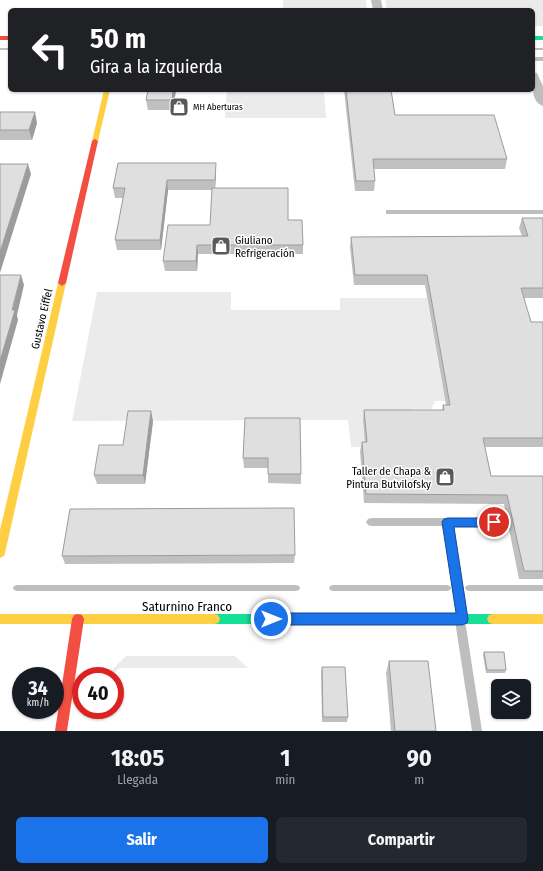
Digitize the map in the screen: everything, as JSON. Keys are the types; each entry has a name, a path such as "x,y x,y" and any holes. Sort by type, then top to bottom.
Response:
{"street":[{"path":"535,81 543,102"},
{"name":"Gustavo Eiffel","path":"0,553 107,92"},
{"name":"Saturnino Franco","path":"0,619 543,619"},
{"path":"61,731 78,619"}],"lane":[{"path":"388,212 543,212"},
{"path":"371,522 494,522"},
{"path":"448,522 477,731"}],"shaded area":[{"path":"283,0 366,0 367,8 283,8"},
{"path":"385,0 543,0 543,26 535,26 535,8 387,8"},
{"path":"227,92 324,92 326,118 225,118"},
{"path":"97,292 231,292 231,310 340,310 340,298 427,298 445,401 435,401 431,409 411,409 412,419 365,447 351,447 348,420 72,421"},
{"path":"126,656 235,656 248,668 124,668 115,667"}],"building":[{"path":"148,92 173,92 172,100 146,100"},
{"path":"346,92 391,92 395,115 494,115 507,159 373,159 375,181 356,181"},
{"path":"0,112 35,112 29,130 0,130"},
{"path":"118,163 216,163 215,180 167,180 160,240 115,240 125,188 113,188"},
{"path":"0,164 28,164 0,252"},
{"path":"212,188 288,188 288,220 302,220 303,245 197,245 196,261 163,261 168,225 210,225"},
{"path":"522,218 543,218 543,288 521,288 531,322 543,322 543,438 483,438 491,476 543,476 543,571 524,571 507,495 366,494 362,442 367,442 364,410 444,410 443,405 450,405 427,275 355,275 351,237 528,236"},
{"path":"0,275 21,275 12,310 15,310 0,361"},
{"path":"128,411 151,411 143,475 94,475 99,445 123,445"},
{"path":"245,418 300,418 301,474 268,474 268,458 243,458"},
{"path":"294,508 295,555 62,556 70,509"},
{"path":"484,652 504,652 506,670 487,670"},
{"path":"389,661 428,661 436,731 395,731"},
{"path":"322,667 345,667 348,717 323,717"}],"waterway":[{"path":"0,49 8,49"},
{"path":"536,49 543,49"},
{"path":"17,588 296,588"},
{"path":"333,588 447,588"},
{"path":"469,588 543,588"}],"traffic: fast":[{"path":"535,38 543,38"},
{"path":"214,619 493,619"}],"traffic: slow":[{"path":"95,141 107,92"},
{"path":"0,553 62,283"},
{"path":"0,619 214,619"},
{"path":"493,619 543,619"}],"traffic: jam":[{"path":"0,38 8,38"},
{"path":"62,283 95,141"},
{"path":"61,731 78,619"}],"place":[{"name":"MH Aberturas","path":"179,107"},
{"name":"Giuliano Refrigeración","path":"221,246"},
{"name":"Taller de Chapa & Pintura Butvilofsky","path":"445,477"}],"route":[{"path":"271,619 462,619 448,522 494,522"}]}
